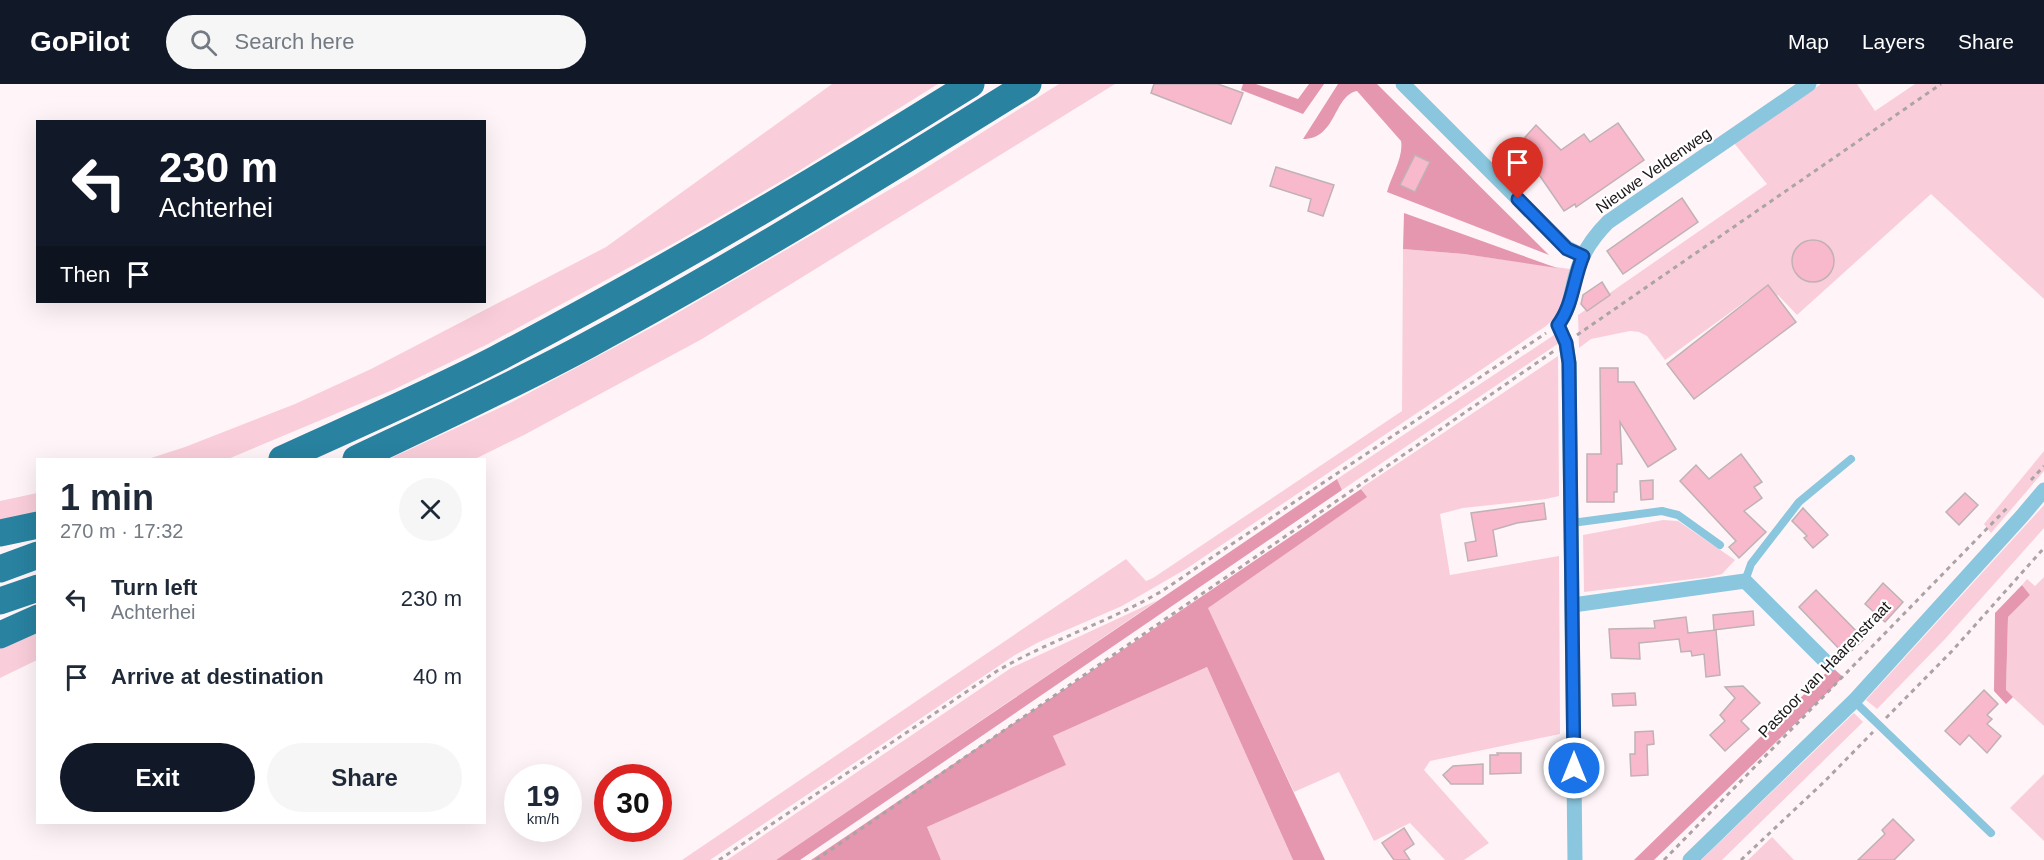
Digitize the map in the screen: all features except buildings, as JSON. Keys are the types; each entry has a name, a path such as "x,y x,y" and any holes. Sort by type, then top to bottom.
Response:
{"highway":[{"path":"284,458 494,360 609,298 723,235 972,84"},
{"path":"358,458 588,345 847,197 1028,84"},
{"path":"0,533 36,525"},
{"path":"0,569 36,556"},
{"path":"0,601 36,589"},
{"path":"0,635 36,619"}],"street":[{"path":"1403,84 1567,249 1583,256"},
{"name":"Nieuwe Veldenweg","path":"1558,325 1570,305 1575,279 1583,256 1598,232 1608,222 1809,84"},
{"path":"1558,325 1566,343 1569,363 1575,860"},
{"path":"1689,860 1854,700 2044,490"},
{"path":"1573,604 1745,581 1829,665"}],"lane":[{"path":"1745,581 1750,564 1799,502 1851,459"},
{"path":"1572,523 1662,511 1678,515 1720,545"},
{"path":"1854,700 1991,833"}],"path":[{"path":"816,860 1941,84"},
{"path":"718,860 997,672 1022,657 1125,611 1162,591 1558,325"},
{"name":"Pastoor van Haarenstraat","path":"1664,860 2011,504"},
{"path":"1741,860 1825,781 1952,651 2044,548"}],"shaded area":[{"path":"832,84 938,84 797,172 678,241 488,344 395,389 230,458 151,458 295,404 371,369 606,247"},
{"path":"1059,84 1115,84 702,339 524,435 477,458 391,458 510,403 660,323 913,176"},
{"path":"1243,84 1256,84 1298,99 1309,84 1324,84 1303,114 1241,90"},
{"path":"1338,84 1377,84 1549,255 1387,192 1399,160 1401,141 1357,91 1349,94 1343,101 1329,125 1322,132 1314,137 1303,139"},
{"path":"1821,84 1857,84 1875,111 1915,84 2044,84 2044,299 1931,194 1797,315 1778,295 1762,309 1750,298 1665,360 1647,336 1639,332 1630,331 1591,339 1579,348 1578,315 1767,184 1734,143"},
{"path":"1404,213 1557,268 1464,254 1403,249"},
{"path":"1403,249 1464,254 1570,269 1560,308 1546,326 1186,569 1122,606 1039,642 1015,655 710,860 682,860 1126,559 1146,581 1153,578 1402,411"},
{"path":"1554,335 1559,343 1342,490 1337,479"},
{"path":"1558,356 1559,496 1463,508 1440,514 1450,575 1559,556 1560,734 1430,761 1424,770 1489,843 1464,860 1445,860 1410,823 1374,841 1339,772 1294,792 1207,607 1366,497 1361,488"},
{"path":"2044,451 2044,471 1991,533 1984,524"},
{"path":"1337,479 1342,490 800,860 776,860"},
{"path":"1361,489 1367,497 1208,608 1325,860 1293,860 1207,667 1053,736 1066,765 927,827 941,860 811,860"},
{"path":"36,493 36,519 0,526 0,501"},
{"path":"2044,505 2044,528 1945,639 1877,709 1866,700"},
{"path":"1663,520 1678,521 1735,560 1722,574 1709,577 1584,592 1583,535"},
{"path":"2044,577 2044,726 2006,691 2008,617 2030,595 2022,585 2027,579 2035,586"},
{"path":"2022,585 2030,595 2008,617 2006,690 2013,697 2006,704 1994,691 1995,613"},
{"path":"1158,600 776,860 727,860 1011,668"},
{"path":"36,626 36,660 0,678 0,644"},
{"path":"1207,667 1293,860 941,860 927,827 1065,765 1053,736"},
{"path":"1832,667 1843,677 1832,688 1654,860 1634,860"},
{"path":"1854,713 1863,722 1722,860 1701,860"},
{"path":"2044,774 2044,841 2010,808"},
{"path":"1772,837 1794,860 1748,860"}],"route":[{"path":"1518,199 1567,249 1583,256 1575,279 1570,305 1558,325 1566,343 1569,363 1574,768"}]}
